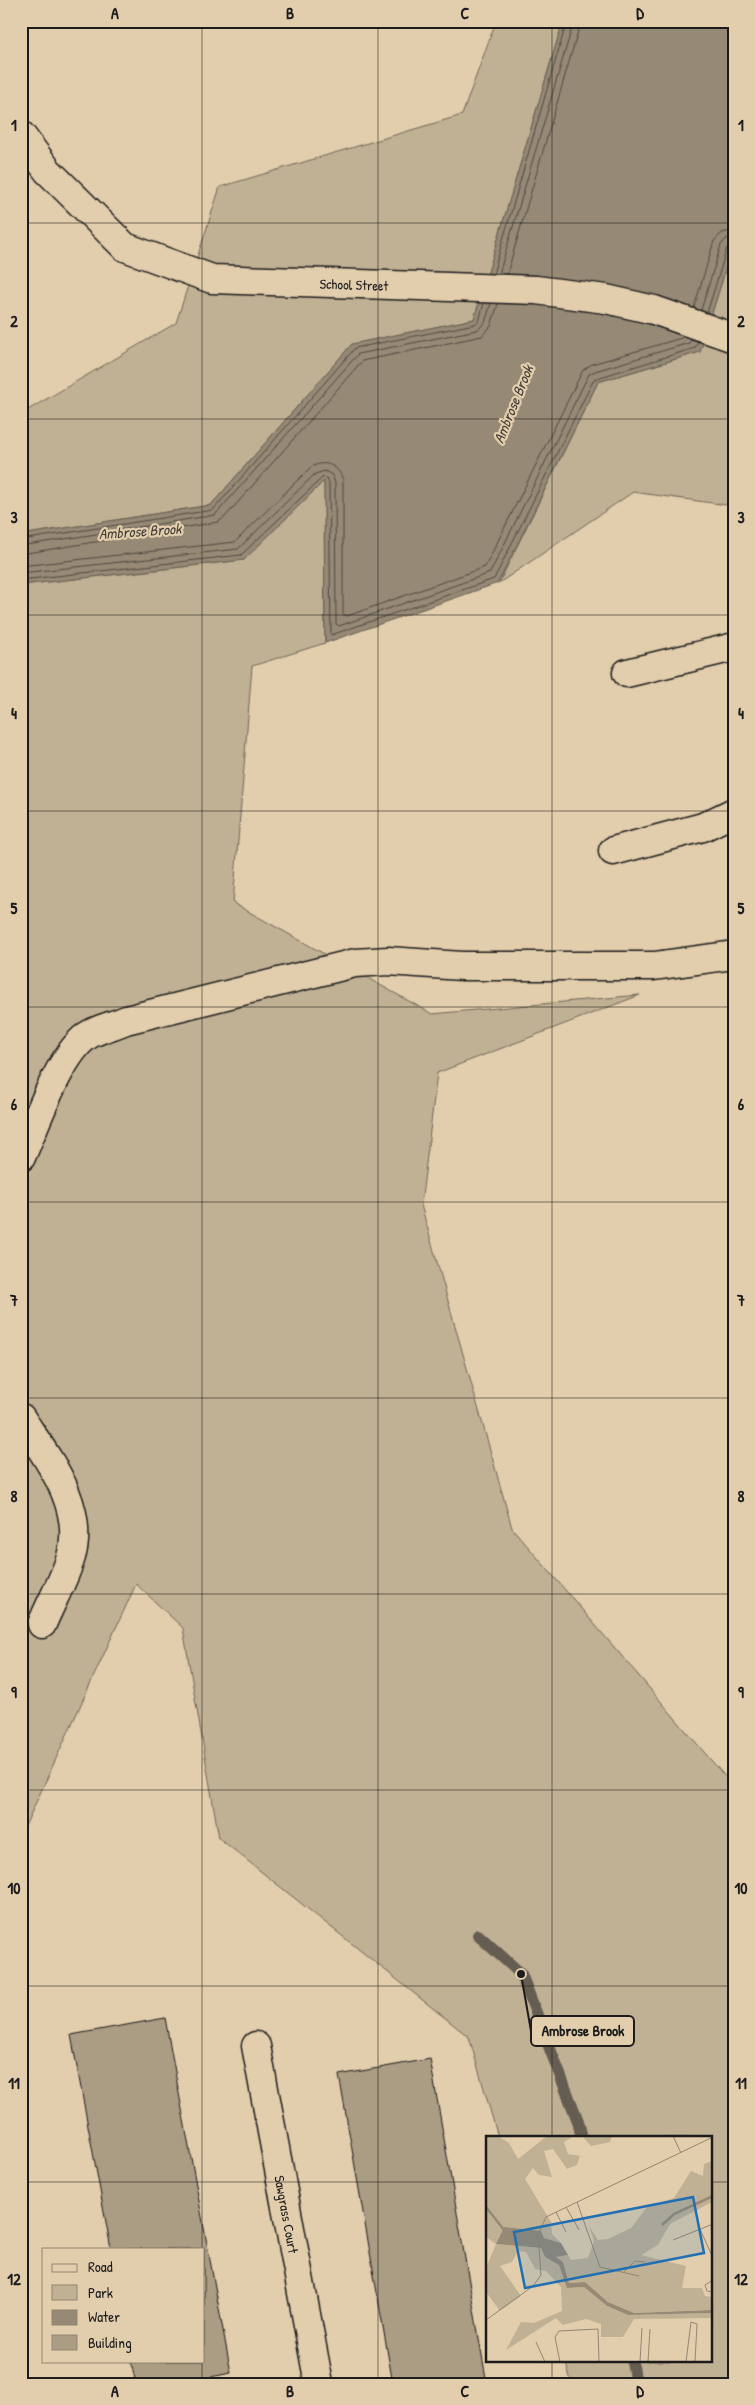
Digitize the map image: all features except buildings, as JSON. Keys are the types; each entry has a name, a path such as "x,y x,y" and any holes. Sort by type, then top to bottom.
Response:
{"street":[{"name":"School Street","path":"21,135 48,171 125,247 212,279 466,286 536,290 606,299 654,310 734,338"},
{"path":"627,673 734,647"},
{"path":"613,851 703,827 734,812"},
{"path":"21,1157 65,1060 78,1043 90,1034 126,1020 355,963 388,961 462,966 654,966 734,955"},
{"path":"21,1418 57,1475 69,1500 72,1517 73,1542 71,1557 42,1624"},
{"name":"Sawgrass Court","path":"256,2046 319,2384"}],"green space":[{"path":"496,21 563,21 474,319 352,344 211,505 21,535 21,414 176,323 220,187 462,115"},
{"path":"734,242 734,506 633,492 499,583 598,382 700,352"},
{"path":"324,480 325,643 252,666 233,903 432,1014 640,995 437,1073 421,1205 512,1528 734,1787 734,2384 572,2384 565,2362 712,2362 712,2136 498,2136 469,2037 219,1838 183,1628 136,1584 21,1835 21,585 244,560"}],"water":[{"path":"563,21 734,21 734,242 700,352 598,382 498,583 325,643 324,481 244,560 21,585 21,535 211,505 352,344 474,319"}],"waterway":[{"name":"Ambrose Brook","path":"478,1935 521,1974 578,2121 582,2136"},
{"name":"Ambrose Brook","path":"632,2362 636,2384"}],"place":[{"name":"Ambrose Brook","path":"521,1974"}]}
